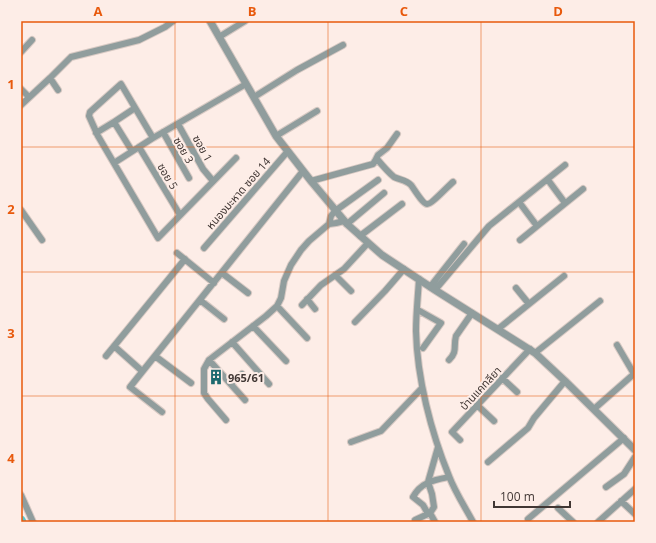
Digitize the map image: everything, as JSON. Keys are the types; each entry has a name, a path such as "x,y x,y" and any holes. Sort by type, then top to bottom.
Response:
{"street":[{"path":"21,105 71,57 139,40 165,27 173,21"},
{"path":"210,21 276,136 310,181 345,222 382,255 532,351 565,381 635,450"},
{"path":"219,37 245,21"},
{"path":"21,52 32,40"},
{"path":"254,97 297,70 343,45"},
{"path":"50,78 58,90"},
{"path":"153,138 121,84 90,112 89,116 96,133 158,238 236,158"},
{"path":"114,163 163,132 246,84"},
{"path":"21,89 29,98"},
{"path":"96,133 135,108"},
{"path":"276,136 317,111"},
{"path":"114,122 132,151"},
{"name":"ซอย 1","path":"178,124 203,169 214,181"},
{"name":"ซอย 3","path":"163,132 189,178"},
{"path":"310,181 374,162 378,155 387,148 397,134"},
{"name":"ซอย 5","path":"139,147 180,215"},
{"name":"หนองมะหาด ซอย 14","path":"204,248 288,151"},
{"path":"376,159 393,176 409,183 427,204 433,201 453,182"},
{"path":"433,288 485,230 565,166"},
{"path":"162,412 130,387 303,171"},
{"path":"329,224 331,216 335,211 378,180"},
{"path":"548,180 565,203"},
{"path":"520,240 583,189"},
{"path":"226,420 208,400 204,393 204,369 210,360 277,306 281,298 284,281 291,265 309,241 329,224 345,222 384,193"},
{"path":"519,202 537,226"},
{"path":"360,236 402,204"},
{"path":"21,210 42,240"},
{"path":"302,304 321,285 344,269 368,243"},
{"path":"433,288 464,244"},
{"path":"177,253 214,283"},
{"path":"106,356 185,259"},
{"path":"355,322 404,269"},
{"path":"222,273 248,294"},
{"path":"335,275 351,290"},
{"path":"498,329 564,276"},
{"path":"419,279 416,330 422,388 438,447 449,477 473,522"},
{"path":"516,288 528,304"},
{"path":"308,299 315,308"},
{"path":"200,300 224,319"},
{"name":"บ้านแคทลียา","path":"460,440 452,432 502,378 532,351 600,301"},
{"path":"277,306 307,338"},
{"path":"418,310 440,324 423,348"},
{"path":"449,360 455,352 456,336 472,313"},
{"path":"253,326 286,361"},
{"path":"232,342 269,384"},
{"path":"594,409 634,373 617,345"},
{"path":"114,346 142,371"},
{"path":"155,356 191,383"},
{"path":"210,360 245,400"},
{"path":"231,384 242,374"},
{"path":"502,378 518,392"},
{"path":"488,462 528,428 534,418 565,381"},
{"path":"351,442 381,431 422,388"},
{"path":"477,405 494,421"},
{"path":"528,519 624,438"},
{"path":"415,520 430,513 434,507 428,482 438,447"},
{"path":"606,487 624,474 635,457"},
{"path":"435,522 423,505 413,498 418,490 428,482 449,477"},
{"path":"598,522 635,489"},
{"path":"21,495 33,522"},
{"path":"621,501 635,514"},
{"path":"558,508 573,522"}],"place":[{"name":"965/61","path":"216,377"}]}
